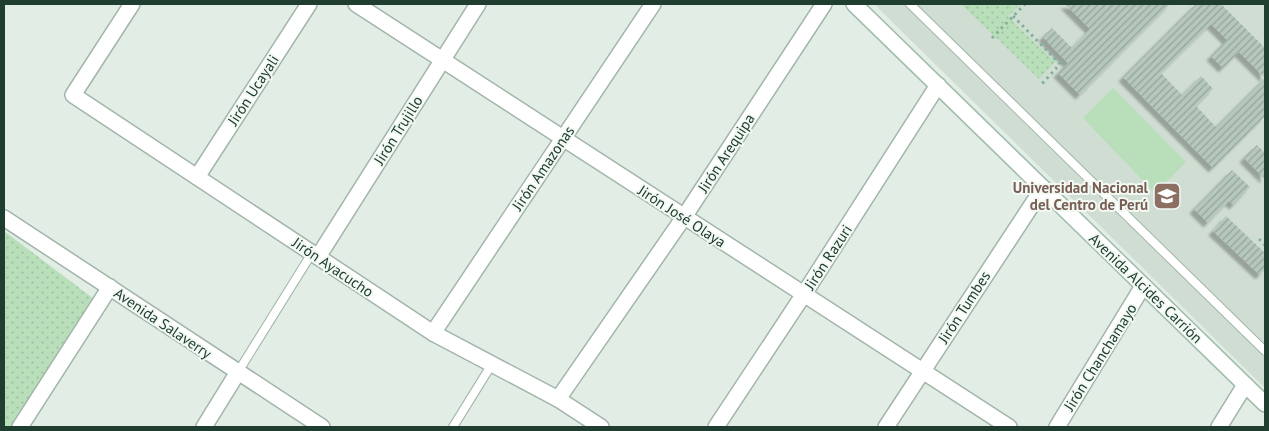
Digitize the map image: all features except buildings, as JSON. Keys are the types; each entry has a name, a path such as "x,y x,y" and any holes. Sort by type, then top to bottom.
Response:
{"street":[{"name":"Jirón Ayacucho","path":"132,4 73,94 433,333 558,399 601,427"},
{"name":"Jirón Ucayali","path":"197,177 309,4"},
{"name":"Jirón José Olaya","path":"356,4 1009,427"},
{"name":"Jirón Trujillo","path":"315,255 478,4"},
{"name":"Jirón Amazonas","path":"433,333 653,4"},
{"name":"Jirón Arequipa","path":"558,399 684,217 824,4"},
{"name":"Avenida Alcides Carrión","path":"854,4 1265,404"},
{"name":"Jirón Razuri","path":"716,427 938,85"},
{"name":"Jirón Tumbes","path":"886,427 1043,188"},
{"name":"Avenida Salaverry","path":"4,218 322,427"},
{"name":"Jirón Chanchamayo","path":"1057,427 1143,286"},
{"path":"20,427 110,287"},
{"name":"Jirón Trujillo","path":"204,427 238,372"},
{"path":"1219,427 1245,385"}],"lane":[{"path":"910,4 1265,351"},
{"name":"Jirón Trujillo","path":"238,372 315,255"},
{"path":"453,427 492,364"}],"path":[{"path":"992,38 1025,4"},
{"path":"1013,16 1060,64 1040,86"},
{"path":"1259,239 1265,245"}],"shaded area":[{"name":"Universidad Nacional del Centro de Perú","path":"874,4 1265,4 1265,388"}],"green space":[{"path":"961,4 1020,4 1008,17 1055,62 1039,79"},
{"path":"1113,88 1186,162 1155,193 1083,118"},
{"path":"4,231 94,299 10,427 4,427"}],"place":[{"name":"Universidad Nacional del Centro de Perú","path":"1167,196"}]}
